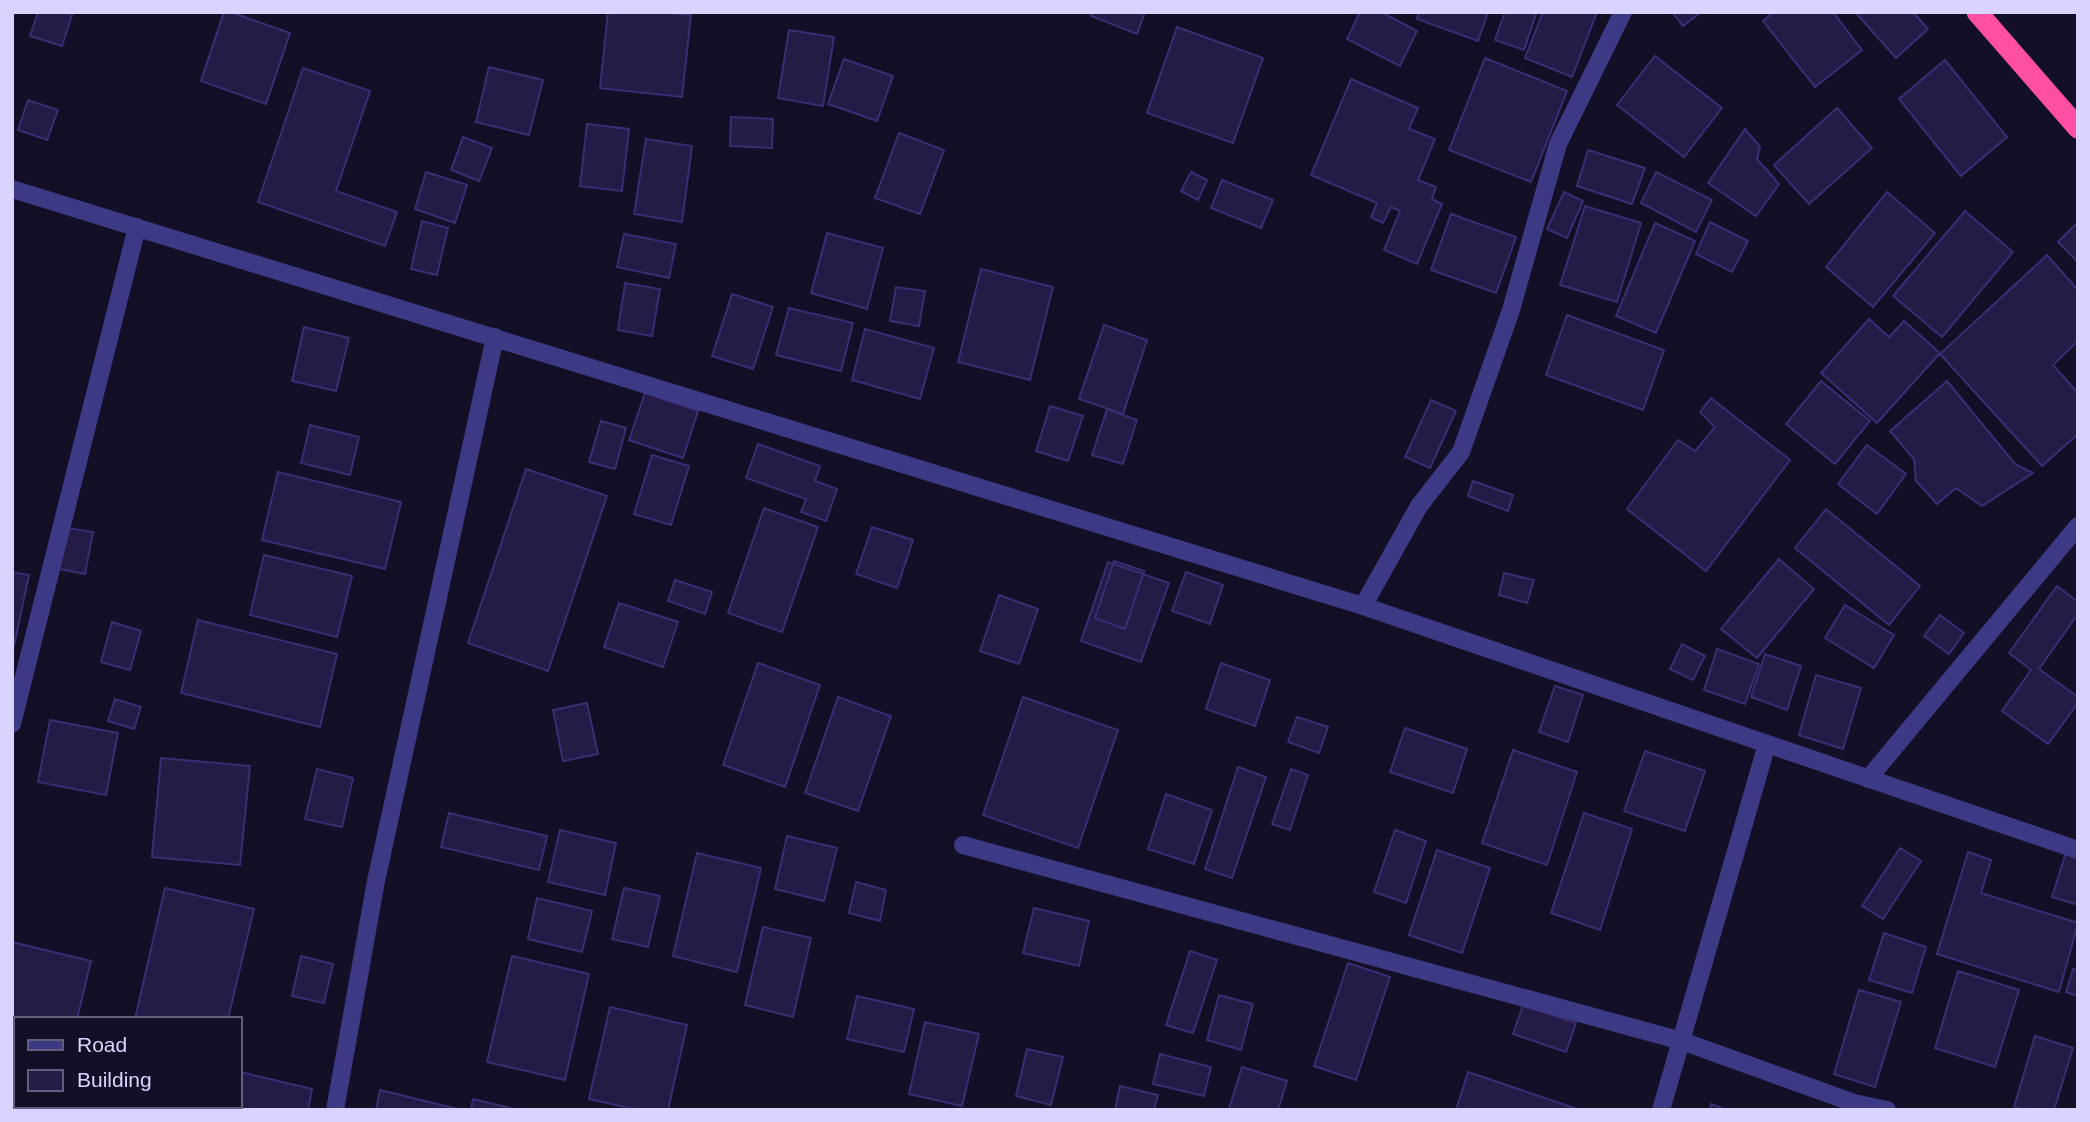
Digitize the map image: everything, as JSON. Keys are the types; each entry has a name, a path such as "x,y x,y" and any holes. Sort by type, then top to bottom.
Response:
{"highway":[{"path":"1978,12 2078,128"}],"street":[{"path":"1363,606 1419,506 1461,452 1511,310 1558,144 1623,12"},
{"path":"12,189 1363,606 2078,850"},
{"path":"12,724 137,227"},
{"path":"335,1110 376,881 495,337"},
{"path":"1868,779 2078,526"},
{"path":"1661,1110 1767,744"},
{"path":"963,845 1682,1041 1854,1103 1887,1110"}],"building":[{"path":"38,12 73,12 62,46 30,36"},
{"path":"224,12 290,33 266,104 201,81"},
{"path":"608,12 691,15 682,97 600,88"},
{"path":"1092,12 1145,12 1137,34 1091,16"},
{"path":"1360,12 1381,12 1417,31 1400,66 1347,39"},
{"path":"1419,12 1488,12 1478,41 1417,19"},
{"path":"1505,12 1536,14 1524,50 1495,40"},
{"path":"1543,12 1597,12 1572,77 1525,58"},
{"path":"1672,12 1701,12 1683,26"},
{"path":"1774,12 1833,12 1862,50 1815,87 1763,21"},
{"path":"1855,12 1913,12 1928,29 1896,58"},
{"path":"1177,27 1263,58 1233,143 1147,113"},
{"path":"789,30 834,37 823,106 778,98"},
{"path":"1655,56 1722,108 1684,157 1617,105"},
{"path":"1485,58 1567,91 1531,182 1449,150"},
{"path":"844,59 893,76 877,121 828,104"},
{"path":"1945,60 2007,137 1961,176 1899,99"},
{"path":"489,67 543,80 529,135 476,122"},
{"path":"303,68 370,91 336,191 397,212 385,246 258,202"},
{"path":"1351,79 1418,108 1409,129 1435,139 1418,180 1436,187 1432,199 1442,204 1417,264 1384,250 1400,211 1391,207 1383,223 1371,217 1377,203 1311,175"},
{"path":"28,100 58,110 47,140 18,130"},
{"path":"1837,108 1872,148 1809,204 1774,165"},
{"path":"731,117 773,119 772,148 730,146"},
{"path":"587,124 629,129 622,191 580,186"},
{"path":"1745,129 1760,147 1757,159 1779,184 1756,216 1708,183"},
{"path":"899,133 944,150 920,214 875,198"},
{"path":"463,137 492,148 479,181 451,170"},
{"path":"646,139 692,146 682,222 634,214"},
{"path":"1588,150 1645,168 1632,204 1577,186"},
{"path":"426,172 467,185 455,223 415,209"},
{"path":"1191,172 1207,180 1198,200 1181,191"},
{"path":"1656,172 1712,200 1696,232 1641,203"},
{"path":"1222,180 1273,200 1261,228 1211,208"},
{"path":"1564,192 1583,201 1567,238 1547,229"},
{"path":"1887,192 1935,233 1873,307 1826,267"},
{"path":"1585,206 1641,223 1617,302 1560,285"},
{"path":"1965,211 2013,252 1942,337 1893,296"},
{"path":"1451,214 1516,237 1496,293 1431,270"},
{"path":"422,221 448,228 437,275 411,269"},
{"path":"1710,222 1748,241 1732,272 1696,254"},
{"path":"2078,222 2078,262 2058,242"},
{"path":"1655,223 1695,241 1656,333 1616,316"},
{"path":"827,233 883,248 867,309 811,293"},
{"path":"624,234 676,244 669,278 617,267"},
{"path":"2047,255 2078,290 2078,341 2053,365 2078,393 2078,434 2042,466 1940,354"},
{"path":"981,269 1053,287 1030,380 958,362"},
{"path":"625,283 660,289 652,336 618,330"},
{"path":"896,287 925,291 919,326 890,321"},
{"path":"732,294 773,307 753,369 712,356"},
{"path":"789,308 853,323 841,371 776,355"},
{"path":"1567,315 1664,350 1643,410 1546,375"},
{"path":"1869,319 1889,337 1904,321 1940,353 1877,423 1821,373"},
{"path":"1104,325 1147,340 1123,414 1079,399"},
{"path":"304,327 349,338 336,391 292,381"},
{"path":"865,329 934,348 920,399 852,380"},
{"path":"1821,381 1870,421 1835,464 1786,424"},
{"path":"1947,381 2015,464 2033,473 1982,506 1956,488 1937,504 1916,481 1914,459 1890,431"},
{"path":"645,393 698,411 683,458 629,440"},
{"path":"1711,398 1790,460 1706,571 1627,509 1678,440 1695,451 1715,427 1700,412"},
{"path":"1431,400 1456,411 1430,468 1405,457"},
{"path":"1050,406 1083,416 1068,461 1036,451"},
{"path":"1107,409 1137,420 1123,464 1092,455"},
{"path":"601,421 626,428 615,469 589,462"},
{"path":"310,425 359,437 350,475 301,463"},
{"path":"758,444 820,466 815,481 837,489 826,521 801,512 806,499 746,478"},
{"path":"1867,445 1906,474 1877,514 1838,484"},
{"path":"652,455 689,466 671,525 634,514"},
{"path":"526,469 607,496 548,671 468,643"},
{"path":"278,472 401,502 385,569 262,540"},
{"path":"1473,481 1513,495 1508,511 1468,496"},
{"path":"764,508 818,527 782,632 728,613"},
{"path":"1826,509 1920,586 1889,625 1795,548"},
{"path":"872,527 913,540 897,588 856,574"},
{"path":"67,528 93,532 85,574 59,569"},
{"path":"264,555 352,576 337,637 250,615"},
{"path":"1779,559 1814,589 1757,658 1721,629"},
{"path":"1114,561 1144,571 1125,629 1095,618"},
{"path":"1108,562 1169,583 1141,662 1081,641"},
{"path":"12,572 29,575 12,655"},
{"path":"1186,572 1223,585 1210,624 1172,611"},
{"path":"1504,573 1534,580 1527,603 1499,595"},
{"path":"675,580 712,592 705,614 668,601"},
{"path":"2057,586 2077,601 2078,599 2078,620 2075,618 2039,669 2078,697 2078,703 2048,744 2002,711 2031,670 2009,653"},
{"path":"999,595 1038,609 1019,664 980,651"},
{"path":"619,603 678,622 663,667 604,647"},
{"path":"1845,605 1894,635 1874,668 1825,638"},
{"path":"1940,615 1964,633 1949,654 1924,636"},
{"path":"198,620 337,654 320,727 181,693"},
{"path":"112,622 141,631 130,670 101,662"},
{"path":"1682,644 1705,656 1693,680 1670,669"},
{"path":"1717,649 1759,664 1745,704 1704,690"},
{"path":"1765,654 1801,666 1787,710 1751,697"},
{"path":"758,663 820,685 785,787 723,765"},
{"path":"1221,663 1270,680 1255,726 1206,709"},
{"path":"1816,675 1861,688 1843,749 1799,735"},
{"path":"1555,686 1583,695 1568,742 1539,732"},
{"path":"838,697 891,716 858,811 805,793"},
{"path":"1023,697 1118,730 1078,848 983,815"},
{"path":"115,699 141,707 134,729 108,721"},
{"path":"587,703 598,754 563,761 553,710"},
{"path":"1297,717 1328,727 1319,753 1288,742"},
{"path":"50,720 118,733 106,795 38,782"},
{"path":"1405,728 1467,749 1453,793 1390,772"},
{"path":"1513,750 1577,772 1547,865 1482,843"},
{"path":"1645,751 1705,771 1685,831 1624,811"},
{"path":"161,758 250,766 240,865 152,857"},
{"path":"1238,767 1266,777 1232,878 1205,869"},
{"path":"317,769 353,778 342,827 305,819"},
{"path":"1291,769 1308,775 1290,830 1272,824"},
{"path":"1166,794 1212,810 1194,864 1148,849"},
{"path":"449,813 547,836 539,870 441,847"},
{"path":"1584,813 1632,829 1600,930 1551,913"},
{"path":"560,830 616,843 605,895 548,882"},
{"path":"1395,830 1426,841 1406,903 1374,892"},
{"path":"787,836 837,848 824,901 775,889"},
{"path":"1900,848 1921,861 1883,919 1862,906"},
{"path":"1437,850 1490,868 1462,953 1409,935"},
{"path":"1968,852 1991,860 1981,893 2078,923 2059,992 1937,954"},
{"path":"2066,852 2078,856 2078,905 2052,897"},
{"path":"697,853 761,868 737,972 673,956"},
{"path":"856,882 886,890 880,921 849,913"},
{"path":"165,888 254,909 228,1017 135,1017"},
{"path":"624,888 660,896 648,947 612,939"},
{"path":"537,898 592,911 582,952 528,939"},
{"path":"1034,908 1089,921 1079,966 1023,953"},
{"path":"763,927 811,938 793,1017 745,1005"},
{"path":"1884,933 1926,947 1912,993 1869,980"},
{"path":"12,942 91,961 77,1017 14,1017 12,1022"},
{"path":"1190,951 1217,960 1193,1033 1166,1025"},
{"path":"301,956 333,964 324,1003 292,996"},
{"path":"512,956 589,974 565,1080 487,1062"},
{"path":"1348,963 1390,977 1356,1080 1314,1066"},
{"path":"2073,969 2078,971 2078,996 2066,992"},
{"path":"1958,971 2019,990 1995,1067 1935,1048"},
{"path":"1859,990 1901,1002 1875,1087 1834,1074"},
{"path":"1219,995 1253,1004 1241,1050 1207,1040"},
{"path":"857,996 914,1009 904,1052 847,1039"},
{"path":"1523,1005 1576,1023 1566,1052 1513,1034"},
{"path":"610,1007 687,1025 668,1110 637,1110 589,1099"},
{"path":"925,1022 979,1034 962,1106 909,1094"},
{"path":"2035,1036 2073,1048 2054,1110 2024,1110 2014,1107"},
{"path":"1027,1049 1063,1057 1051,1105 1016,1096"},
{"path":"1160,1054 1211,1067 1204,1096 1153,1084"},
{"path":"1242,1067 1287,1081 1278,1110 1229,1109"},
{"path":"242,1072 312,1089 308,1110 182,1110 242,1108"},
{"path":"1468,1072 1580,1110 1456,1110"},
{"path":"14,1078 14,1108 114,1108 12,1110"},
{"path":"1120,1086 1158,1095 1154,1110 1115,1110"},
{"path":"380,1090 458,1109 458,1110 376,1110"},
{"path":"473,1099 519,1110 471,1110"},
{"path":"1711,1104 1727,1110 1709,1110"}]}
